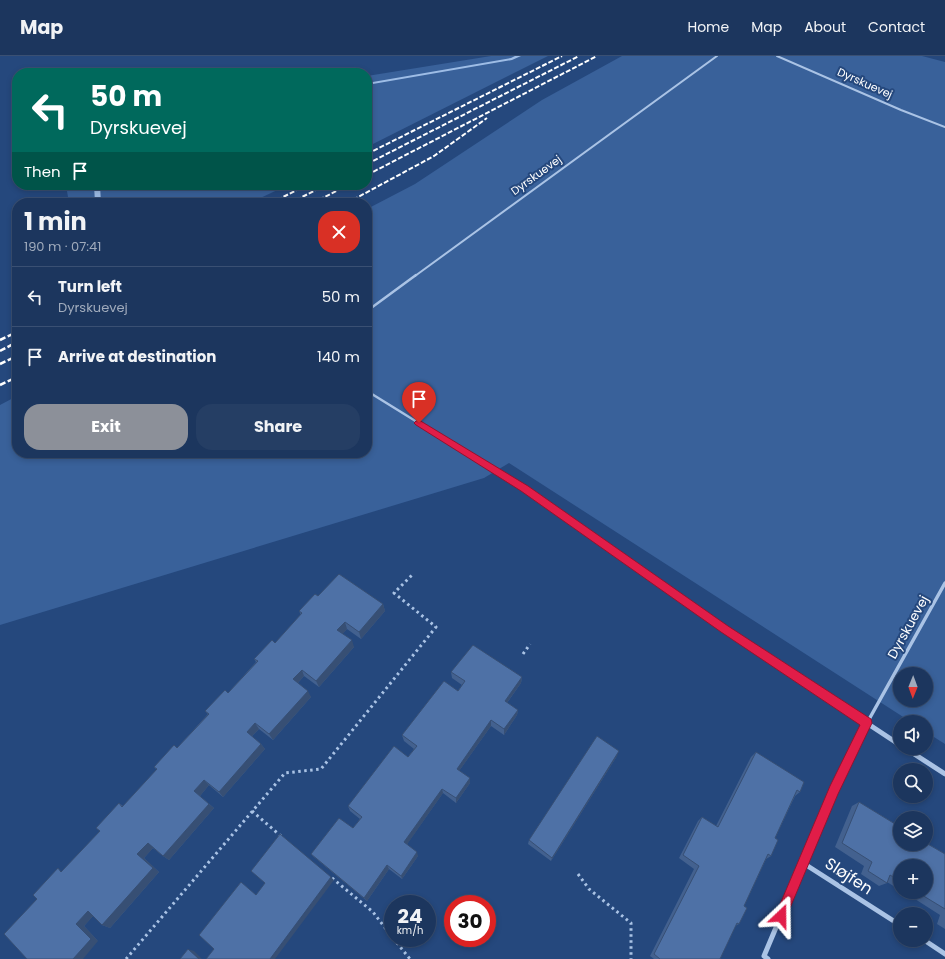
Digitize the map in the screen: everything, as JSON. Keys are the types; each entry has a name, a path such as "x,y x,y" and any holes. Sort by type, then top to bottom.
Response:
{"street":[{"path":"524,488 724,629 893,740"},
{"name":"Sløjfen","path":"768,959 764,956 834,790 867,723"},
{"path":"916,755 945,774"},
{"name":"Sløjfen","path":"804,863 893,920"},
{"path":"933,946 945,954"}],"lane":[{"name":"Dyrskuevej","path":"372,306 717,56"},
{"name":"Dyrskuevej","path":"777,56 901,110 945,127"},
{"path":"372,394 524,488"},
{"name":"Dyrskuevej","path":"867,723 945,583"}],"path":[{"path":"126,959 285,773 321,769 436,628 394,593 413,574"},
{"path":"524,654 530,644"},
{"path":"252,811 288,842"},
{"path":"578,874 589,889 631,923 631,959"},
{"path":"330,877 373,912 384,926"},
{"path":"400,947 410,959"}],"shaded area":[{"path":"491,56 548,56 372,144 372,75"},
{"path":"622,56 922,56 945,62 945,744 933,736 933,715 900,715 509,463 484,478 0,625 0,405 12,399 12,458 372,458 372,206 415,184 542,100"},
{"path":"67,190 277,190 261,198 68,198"}],"building":[{"path":"339,574 383,604 359,632 345,622 337,630 352,640 316,681 302,670 293,679 308,691 269,734 255,723 247,732 261,744 219,792 204,780 194,791 209,804 163,856 148,843 137,854 153,868 102,925 88,911 76,924 91,939 73,959 27,959 4,934 37,899 33,895 58,868 61,872 100,831 96,828 119,803 122,807 157,769 154,767 174,745 177,748 209,714 205,711 225,690 228,693 258,661 254,659 272,640 275,643 302,613 299,611 315,594 318,596"},
{"path":"473,645 522,677 505,701 518,710 504,729 491,720 457,769 470,778 456,798 442,789 404,842 417,852 401,876 387,865 364,898 311,854 339,818 353,828 362,817 348,806 394,746 408,757 417,746 402,735 444,681 458,691 465,681 451,672"},
{"path":"597,736 619,751 552,858 529,840"},
{"path":"756,752 804,782 800,792 797,790 775,838 778,840 771,856 768,854 744,906 747,908 739,924 737,923 720,959 660,959 654,954 699,866 683,855 702,817 718,827"},
{"path":"859,802 893,823 893,851 933,851 933,847 945,854 945,909 929,899 933,899 933,859 893,859 893,877 890,875 887,883 868,871 872,862 842,843"},
{"path":"280,834 331,877 270,959 206,959 214,949 199,935 241,882 256,895 265,883 251,871"},
{"path":"188,949 199,959 180,959"}],"waterway":[{"path":"372,83 512,59 519,56"},
{"path":"97,190 98,198"}],"railway":[{"path":"372,151 562,56"},
{"path":"372,161 579,56"},
{"path":"372,172 597,56"},
{"path":"372,189 434,156 487,118"},
{"path":"281,198 297,190"},
{"path":"300,198 316,190"},
{"path":"323,198 338,190"},
{"path":"356,198 371,190"},
{"path":"0,340 12,334"},
{"path":"0,351 12,345"},
{"path":"0,364 12,358"},
{"path":"0,385 12,379"}],"route":[{"path":"419,423 524,488 724,629 867,723 834,790 781,916"}]}
